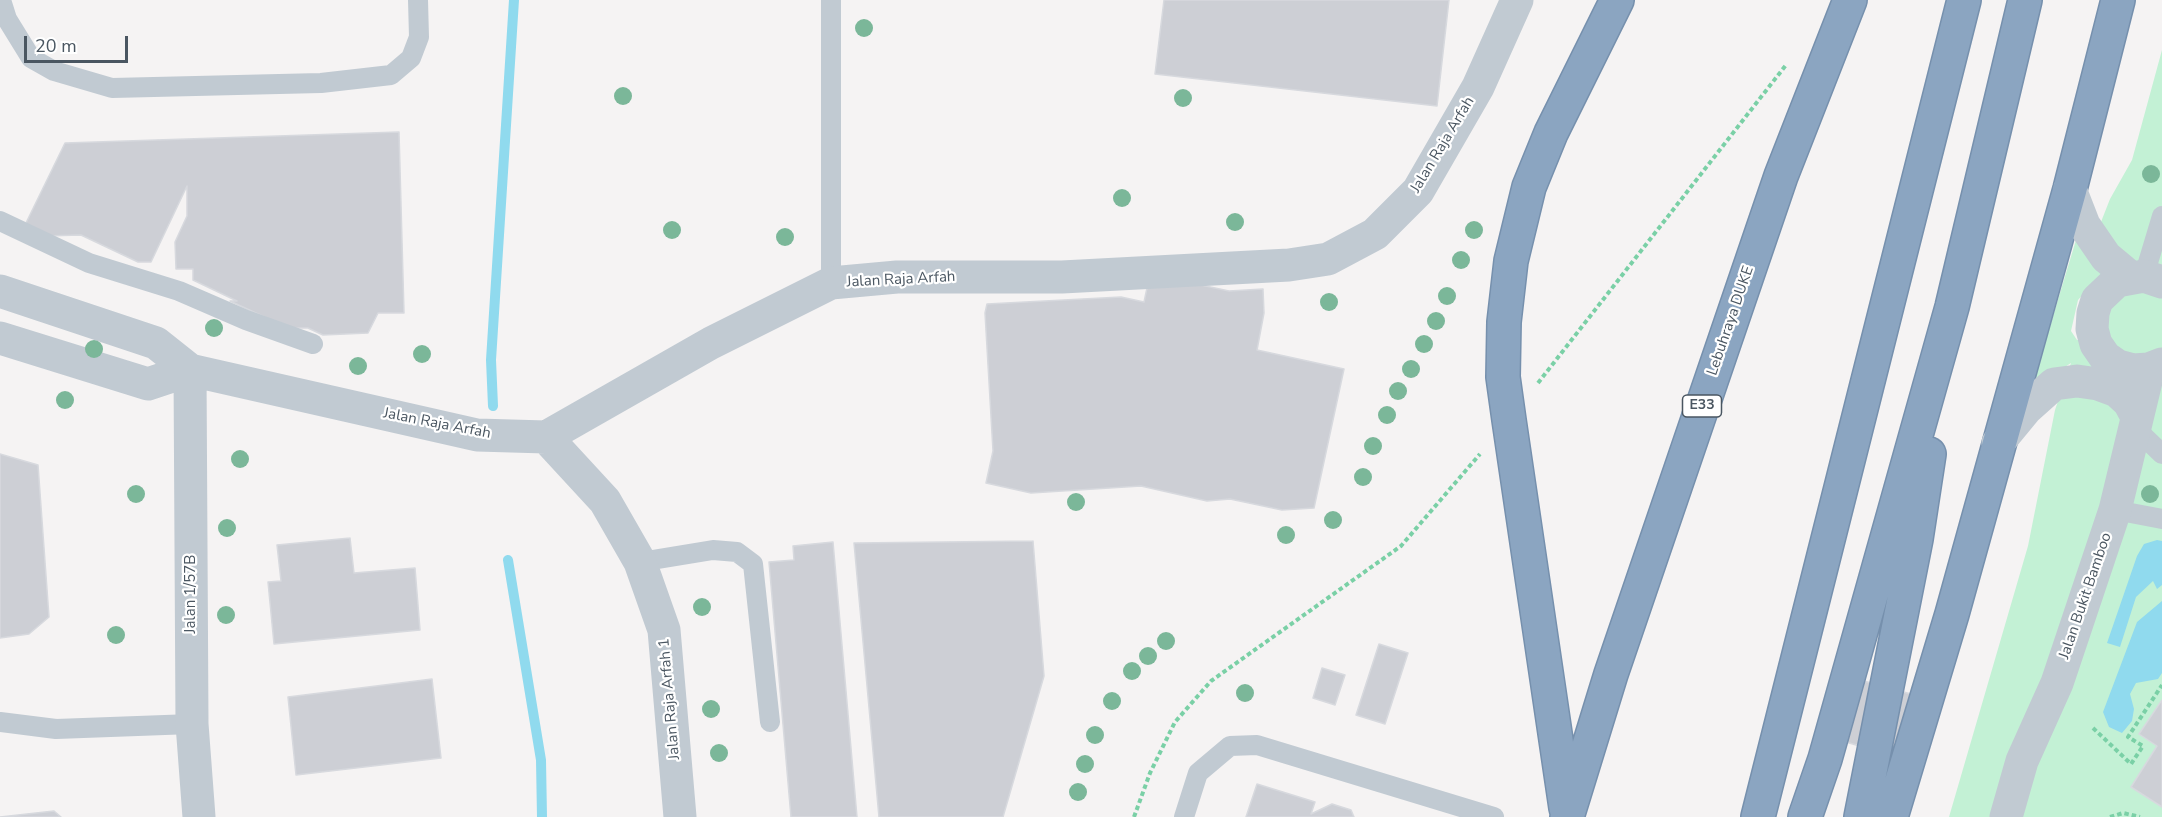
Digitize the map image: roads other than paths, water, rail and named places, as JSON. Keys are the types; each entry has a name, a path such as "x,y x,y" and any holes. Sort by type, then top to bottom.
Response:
{"highway":[{"path":"1567,817 1503,377 1503,322 1511,261 1529,186 1551,133 1617,0"},
{"name":"Lebuhraya DUKE","path":"1567,817 1611,674 1777,188 1850,0"},
{"path":"1758,817 1964,0"},
{"path":"1805,817 1825,759 1952,307 2025,0"},
{"path":"1891,817 1952,614 2070,189 2118,0"},
{"path":"1861,817 1916,539 1952,307"}],"street":[{"name":"Jalan Raja Arfah","path":"0,291 156,343 190,370 477,435 546,437 711,343 831,284 897,277 1062,277 1277,266 1328,259 1375,234 1418,191 1478,87 1517,0"},
{"path":"2070,189 2090,233 2106,256 2146,278"},
{"path":"2143,366 2105,357 2096,344 2092,329 2092,313 2097,300 2117,281 2146,278"},
{"path":"0,338 148,384 190,370"},
{"path":"1998,443 2026,409 2054,384 2080,372 2143,366"},
{"name":"Jalan Bukit Bamboo","path":"2006,817 2022,761 2057,683 2115,510 2136,422 2143,366"},
{"name":"Jalan 1/57B","path":"190,370 192,724 199,817"},
{"path":"2054,384 2077,381 2098,384 2117,391 2130,402 2136,422"},
{"name":"Jalan Raja Arfah 1","path":"546,437 605,501 640,562 664,630 680,817"}],"lane":[{"path":"1,0 7,19 31,58 54,71 112,88 321,83 391,75 411,58 419,37 418,0"},
{"path":"831,0 831,284"},
{"path":"2146,278 2162,216"},
{"path":"0,221 89,263 179,291 246,320 313,344"},
{"path":"2136,422 2162,454"},
{"path":"2115,510 2162,519"},
{"path":"640,562 713,550 737,552 753,564 770,722"},
{"path":"0,722 56,729 192,724"},
{"path":"1184,817 1198,773 1230,746 1257,745 1494,817"}],"water":[{"path":"2157,540 2162,541 2162,585 2157,589 2153,581 2136,597 2120,647 2107,643 2137,556 2144,544"},
{"path":"2162,601 2162,673 2158,679 2136,683 2130,694 2134,709 2132,721 2122,733 2109,727 2103,712 2137,622"}],"waterway":[{"path":"493,406 491,360 514,0"},
{"path":"508,560 541,760 542,817"}]}
